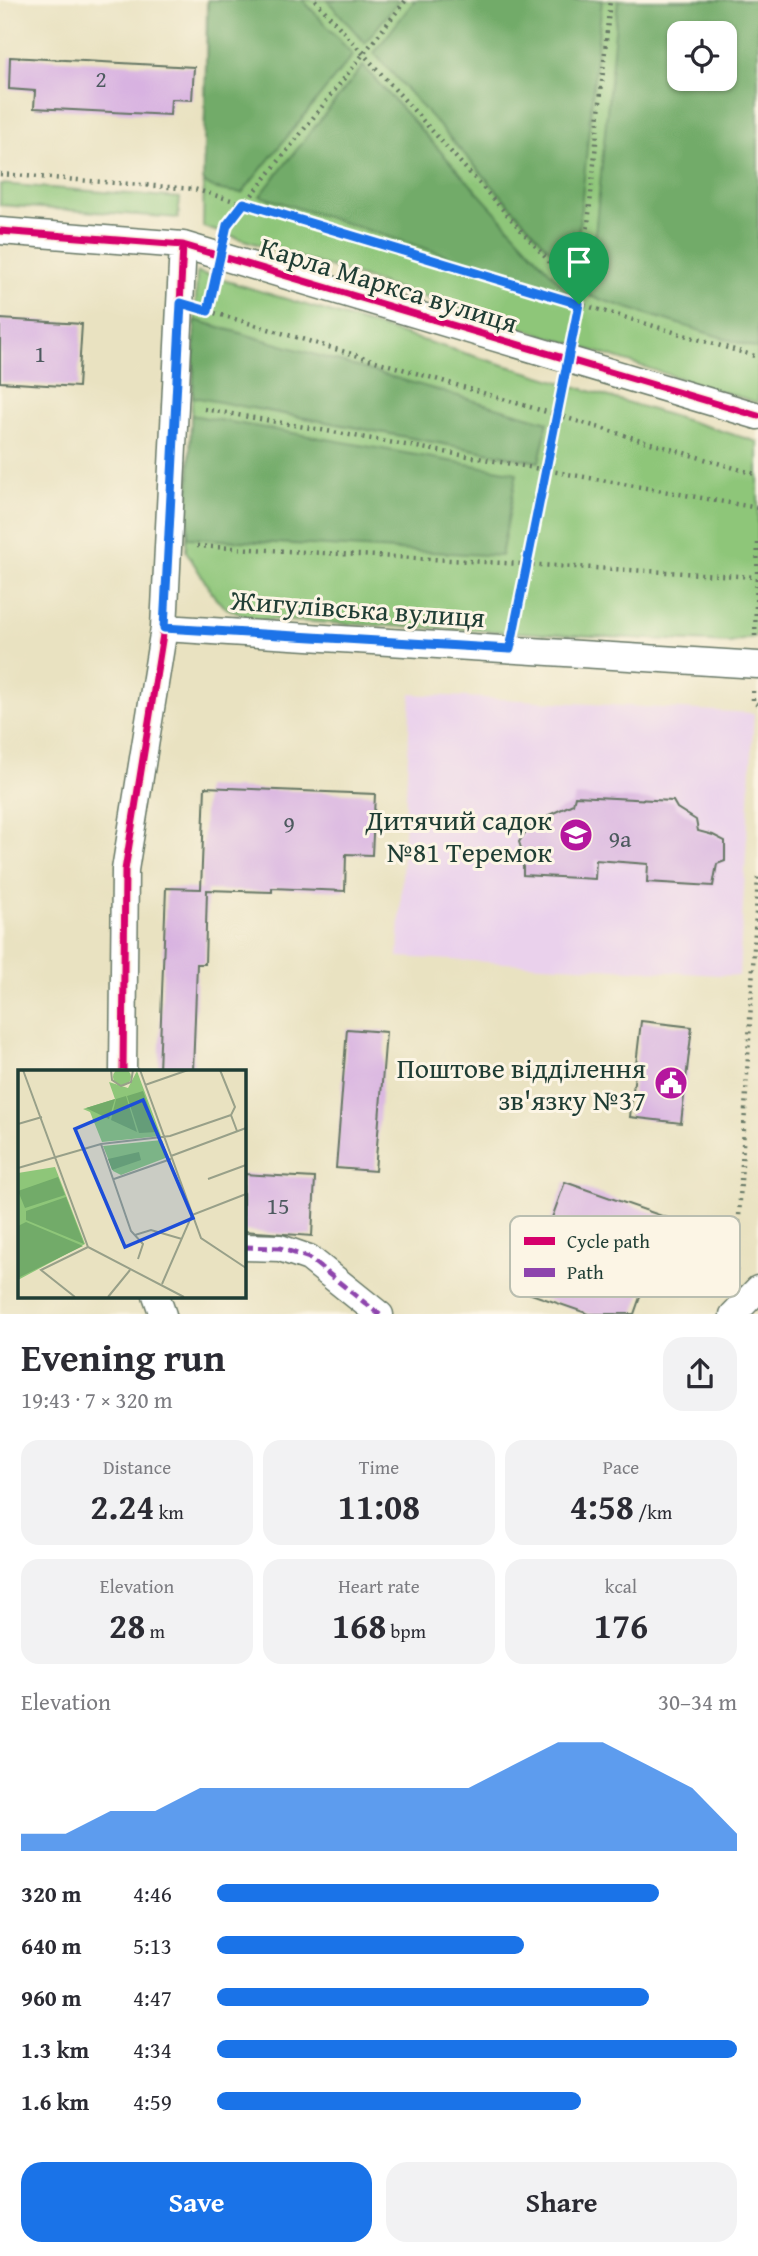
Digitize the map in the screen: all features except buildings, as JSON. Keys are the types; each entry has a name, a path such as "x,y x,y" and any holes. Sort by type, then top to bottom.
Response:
{"street":[{"name":"Карла Маркса вулиця","path":"0,232 183,245 758,416"},
{"path":"123,1070 125,870 164,628 183,245"},
{"name":"Жигулівська вулиця","path":"164,628 758,664"},
{"path":"245,1247 280,1248 309,1258 380,1314"},
{"path":"734,1314 758,1289"},
{"path":"157,1297 163,1314"}],"path":[{"path":"315,0 580,296"},
{"path":"220,256 227,225 406,0"},
{"path":"510,649 579,304 610,0"},
{"path":"0,174 194,189 758,357"},
{"path":"208,311 210,300"},
{"path":"181,303 758,475"},
{"path":"175,404 758,508"},
{"path":"168,545 756,577 758,543"},
{"path":"739,1216 758,877"}],"shaded area":[{"name":"Дитячий садок №81 Теремок","path":"411,694 754,713 739,976 398,957"}],"green space":[{"path":"207,0 758,0 758,403 203,227"},
{"path":"208,0 303,0 353,55 242,193 215,188 203,180"},
{"path":"327,0 399,0 365,43"},
{"path":"415,0 602,0 574,277 374,53"},
{"path":"618,0 758,0 758,349 589,296"},
{"path":"363,66 571,295 260,196"},
{"path":"0,184 180,198 178,218 0,205"},
{"path":"197,272 758,442 758,636 730,643 252,619 226,608 216,599 186,551"},
{"path":"195,320 548,422 539,462 193,397"},
{"path":"191,415 517,473 501,556 188,538"}],"marked path":[{"path":"245,1247 280,1248 309,1258 379,1314"}],"cycle path":[{"path":"0,231 183,245 758,416"},
{"path":"123,1070 125,870 164,628 183,245"}],"place":[{"name":"Дитячий садок №81 Теремок","path":"576,835"},
{"name":"Поштове відділення зв'язку №37","path":"671,1083"}],"route":[{"path":"244,203 579,304 510,649 164,628 181,303 208,311 227,225 244,203"}]}
